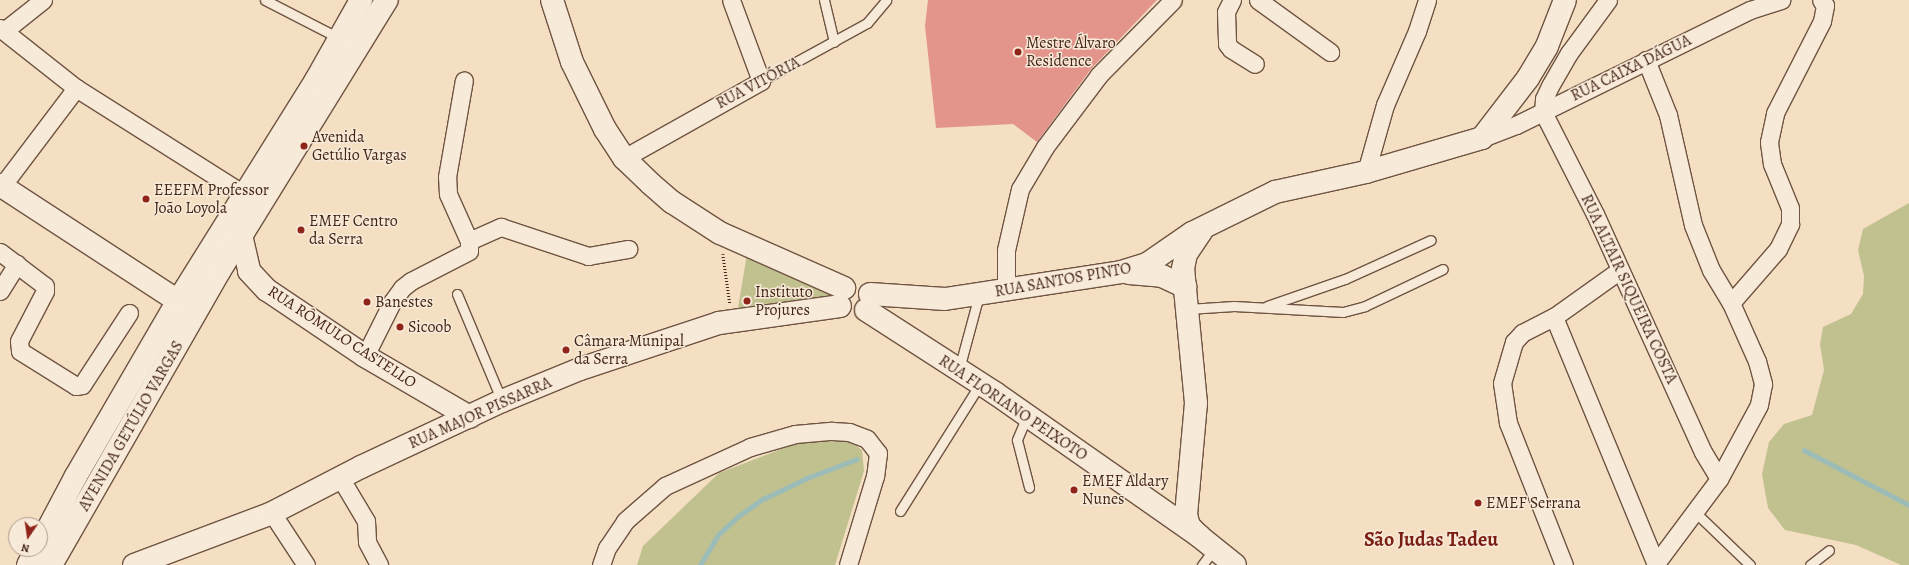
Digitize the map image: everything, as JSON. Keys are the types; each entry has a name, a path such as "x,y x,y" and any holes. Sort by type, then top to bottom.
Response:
{"street":[{"path":"42,0 2,30 76,88 246,195"},
{"name":"AVENIDA GETÚLIO VARGAS","path":"48,529 76,476 178,301 246,195 361,0"},
{"name":"AVENIDA GETÚLIO VARGAS","path":"51,565 220,270 387,0"},
{"path":"552,0 572,62 605,128 624,158 672,202 720,233 842,297"},
{"path":"731,0 761,81"},
{"path":"1006,290 1006,250 1020,188 1045,147 1099,75 1173,0"},
{"path":"1232,0 1226,12 1227,44 1231,49 1255,64"},
{"path":"1258,0 1330,52"},
{"path":"1366,172 1385,105 1417,31 1427,0"},
{"path":"1482,138 1528,78 1547,46 1565,0"},
{"path":"1544,105 1569,53 1608,0"},
{"name":"RUA CAIXA DÁGUA","path":"1482,138 1544,105 1646,60 1750,10 1781,0"},
{"path":"1731,303 1778,249 1790,224 1790,208 1772,164 1769,142 1775,113 1822,21 1825,5 1821,0"},
{"path":"1554,317 1655,565 1696,513 1719,479 1759,405 1763,384 1757,361 1731,303 1711,270 1693,225 1668,115 1646,60"},
{"path":"365,356 392,302 402,288 411,281 469,251 469,241 448,194 447,177 464,80"},
{"name":"RUA VITÓRIA","path":"624,158 761,81"},
{"path":"76,88 1,186 178,301 204,272 214,269 220,270 267,290"},
{"name":"RUA ALTAIR SIQUEIRA COSTA","path":"1544,105 1703,452 1719,479"},
{"name":"RUA SANTOS PINTO","path":"842,297 845,312 852,315 868,302 944,299 978,295 1121,272 1147,264 1176,244 1204,228 1276,192 1366,172 1482,138"},
{"path":"469,241 501,227 588,256 628,249"},
{"path":"1204,228 1186,254 1183,269 1186,287 1196,403 1187,521 1205,550"},
{"name":"RUA RÔMULO CASTELLO","path":"242,236 249,270 267,290 365,356 470,417"},
{"path":"0,252 45,286 45,291 19,341 20,351 76,386 82,385 129,313"},
{"path":"0,291 17,264"},
{"path":"1564,565 1508,423 1502,383 1514,342 1522,333 1554,317 1620,270"},
{"path":"1121,272 1162,276 1186,287"},
{"name":"RUA MAJOR PISSARRA","path":"134,565 272,513 502,401 580,369 733,321 842,297"},
{"name":"RUA FLORIANO PEIXOTO","path":"868,302 958,370 1027,416 1158,508 1205,550 1235,565"},
{"path":"441,430 448,418 444,403"},
{"path":"601,565 607,548 625,521 665,486 750,447 795,434 832,431 849,432 867,439 878,453 875,476 848,565"},
{"path":"341,479 366,521 367,542 379,565"},
{"path":"1158,508 1173,510 1188,494"},
{"path":"272,513 306,565"}],"lane":[{"path":"265,0 339,38"},
{"path":"824,0 834,42"},
{"name":"RUA VITÓRIA","path":"761,81 867,23 886,0"},
{"path":"1264,307 1346,279 1431,240"},
{"path":"1188,309 1234,306 1344,312 1365,306 1443,269"},
{"path":"457,294 502,401"},
{"path":"958,370 978,295"},
{"path":"900,511 980,384"},
{"path":"1027,416 1017,440 1029,487"},
{"path":"1696,513 1750,565"},
{"path":"1810,565 1829,550"}],"path":[{"path":"720,233 733,321"}],"shaded area":[{"path":"1909,203 1909,565 1901,565 1856,545 1785,530 1768,508 1762,474 1769,442 1784,424 1812,415 1824,370 1820,344 1823,327 1851,314 1863,294 1864,276 1858,250 1863,229"},
{"path":"747,254 832,284 826,299 738,308"},
{"path":"821,434 844,437 862,450 864,471 835,565 637,565 643,546 719,473"}],"building":[{"name":"Mestre Álvaro Residence","path":"928,0 1157,0 1091,69 1037,142 1013,124 936,128 925,26"}],"waterway":[{"path":"1804,450 1909,505"},
{"path":"700,565 718,535 737,517 763,499 807,478 857,459"}],"place":[{"name":"Mestre Álvaro Residence","path":"1018,52"},
{"name":"Avenida Getúlio Vargas","path":"304,146"},
{"name":"EEEFM Professor João Loyola","path":"146,199"},
{"name":"EMEF Centro da Serra","path":"301,230"},
{"name":"Instituto Projures","path":"747,301"},
{"name":"Banestes","path":"367,302"},
{"name":"Sicoob","path":"400,327"},
{"name":"Câmara Munipal da Serra","path":"566,350"},
{"name":"EMEF Aldary Nunes","path":"1074,490"},
{"name":"EMEF Serrana","path":"1478,503"}],"district":[{"name":"São Judas Tadeu","path":"1431,539"}]}
